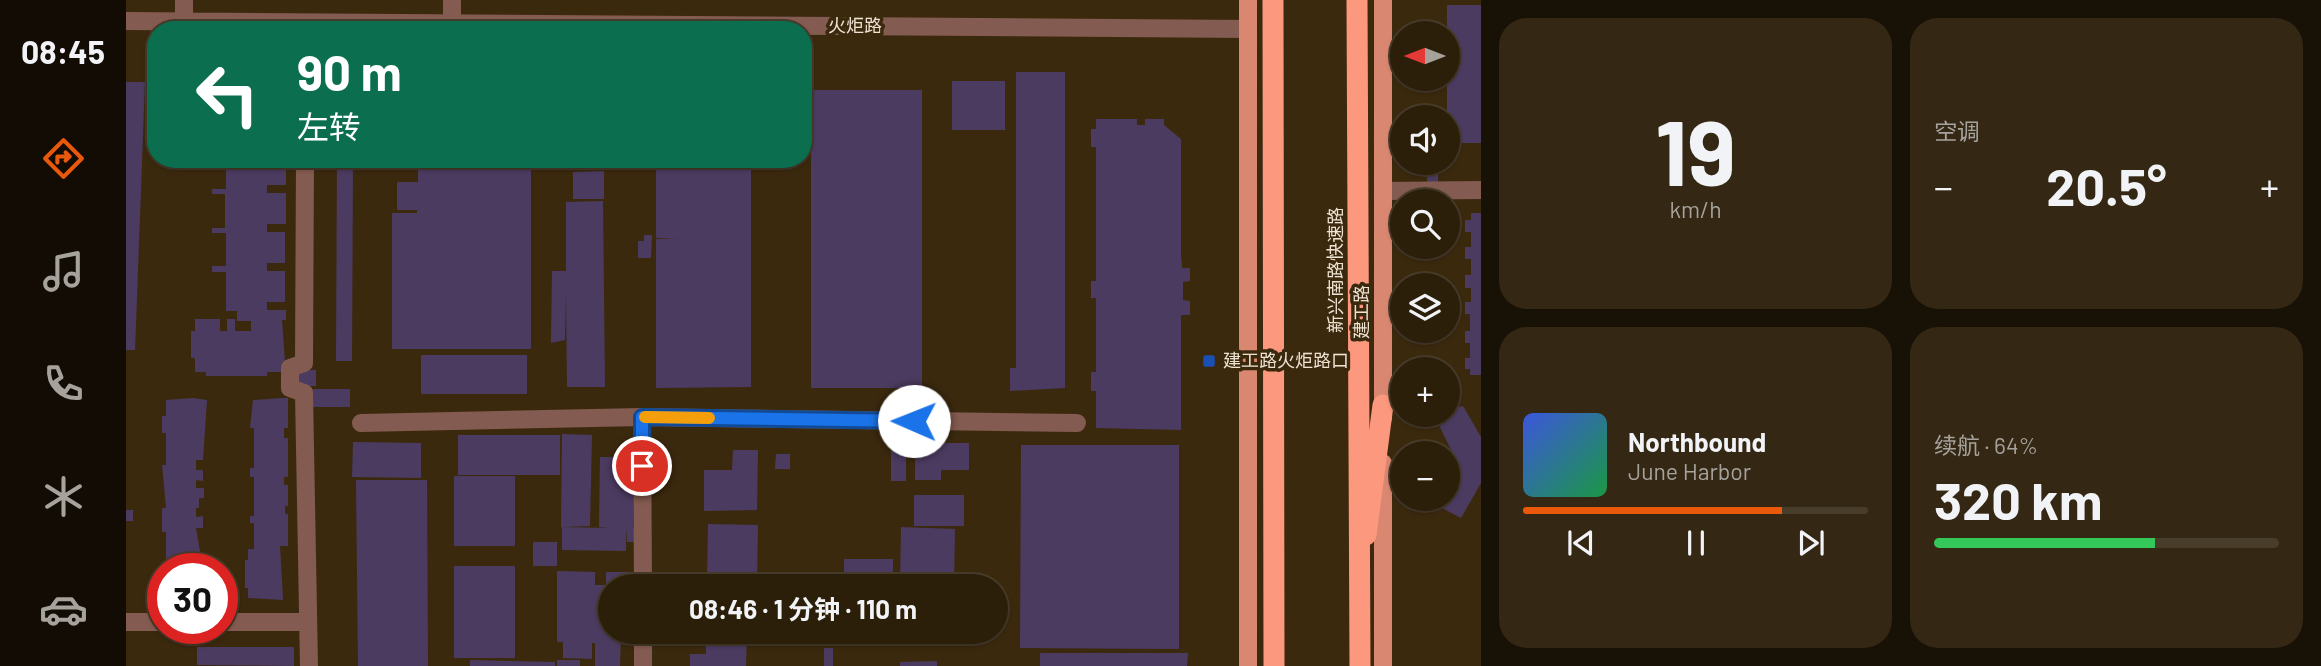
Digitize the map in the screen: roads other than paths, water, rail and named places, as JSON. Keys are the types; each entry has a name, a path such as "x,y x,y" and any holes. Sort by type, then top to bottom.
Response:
{"highway":[{"path":"1273,0 1275,666"},
{"name":"新兴南路快速路","path":"1357,0 1360,666"},
{"path":"1351,666 1383,405"}],"main road":[{"path":"1248,0 1248,666"},
{"name":"建工路","path":"1383,0 1383,666"}],"street":[{"path":"184,0 184,21"},
{"path":"452,0 452,21"},
{"name":"火炬路","path":"126,21 184,21"},
{"name":"火炬路","path":"812,26 1248,29"},
{"path":"305,168 304,362 290,368 290,388 304,393 309,666"},
{"path":"1383,191 1481,190"},
{"path":"361,423 642,417 1077,423"},
{"path":"642,417 643,574"},
{"path":"126,622 147,622"},
{"path":"238,622 308,622"},
{"path":"643,644 643,666"}],"place":[{"name":"建工路火炬路口","path":"1209,361"}]}
